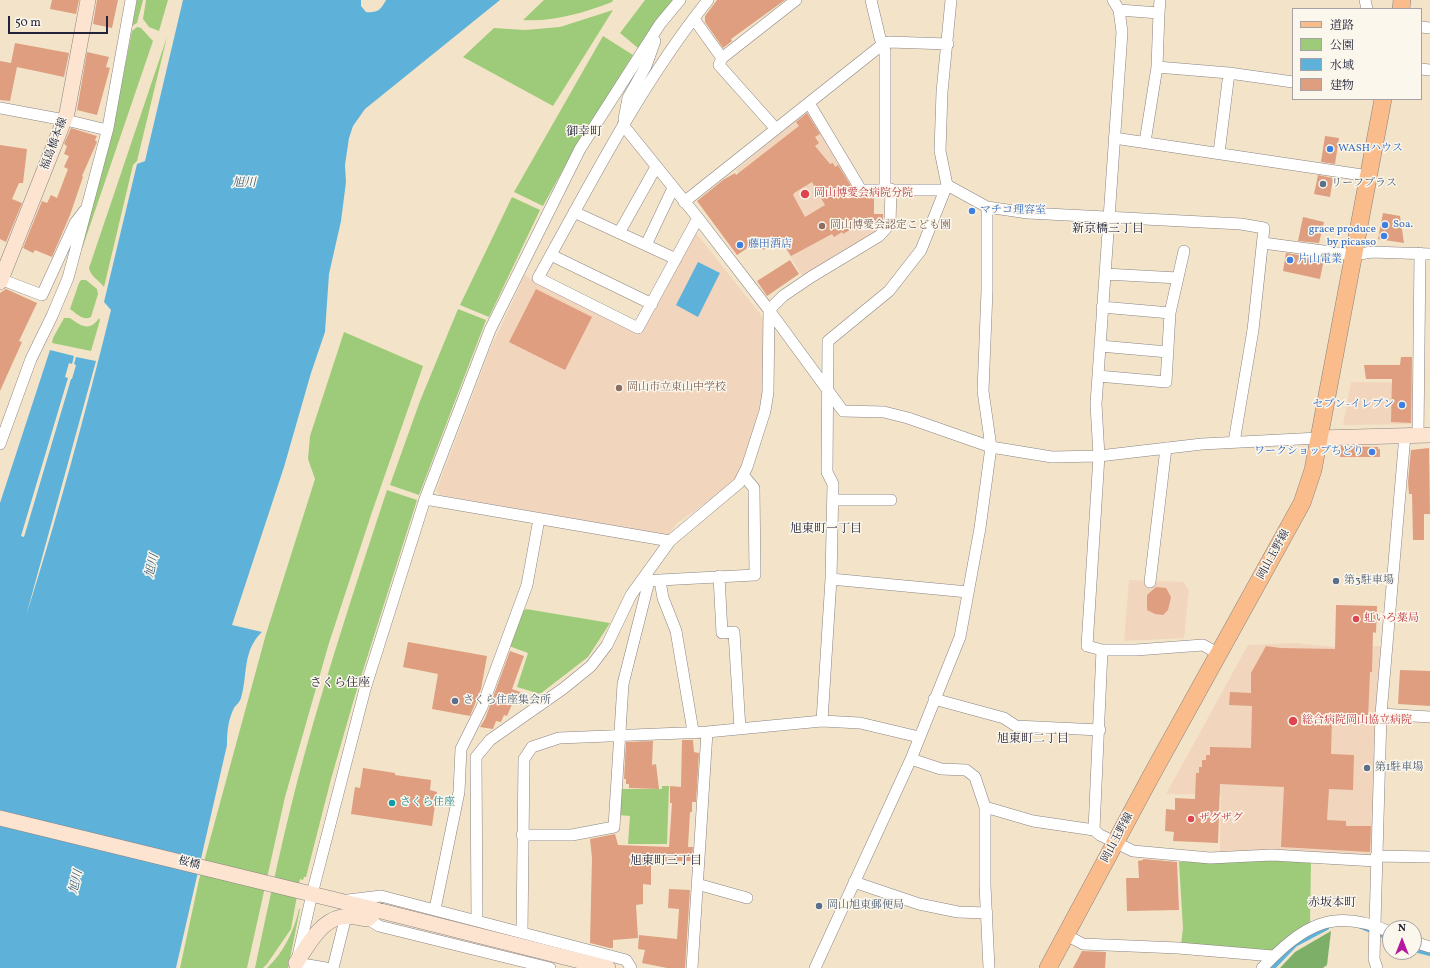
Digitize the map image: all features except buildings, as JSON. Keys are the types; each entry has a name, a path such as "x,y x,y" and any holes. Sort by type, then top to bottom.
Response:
{"main road":[{"name":"岡山玉野線","path":"1048,968 1302,503 1313,470 1384,100"}],"street":[{"name":"福島橋本線","path":"0,280 67,113 88,0"},
{"path":"0,444 30,360 52,316 68,278 107,130 131,0"},
{"path":"297,966 312,894 365,689 425,499 490,330 580,149 660,24 680,0"},
{"path":"698,218 638,328 538,278 623,125 708,0"},
{"path":"776,129 719,64 722,58 796,0"},
{"path":"522,836 572,836 614,827 621,735 623,684 650,581 670,541 739,483 743,475 765,411 768,392 769,310 783,296 811,277 880,236 890,224 885,51 871,0"},
{"path":"822,721 831,579 833,500 833,484 827,472 828,341 889,291 912,262 921,250 946,187 940,151 942,92 948,44 951,0"},
{"path":"1113,0 1119,10 1122,32 1096,404 1099,456 1087,646 1102,650 1136,650 1203,645 1219,654"},
{"path":"1146,142 1157,67 1160,0"},
{"path":"1119,10 1159,13"},
{"path":"694,19 722,58"},
{"path":"660,24 646,66 628,98 623,125 698,218 769,310 843,411 884,412 908,418 991,447 1052,457 1099,456 1234,442 1418,435"},
{"path":"684,202 883,44 889,42 948,44"},
{"path":"1157,67 1229,73 1292,82"},
{"path":"1219,153 1229,73"},
{"path":"809,103 861,190 946,187 987,207 1028,213 1233,224 1264,228 1253,330 1234,442"},
{"path":"0,108 107,130"},
{"path":"1114,138 1369,176"},
{"path":"619,233 656,167"},
{"path":"646,245 673,188"},
{"path":"0,280 42,295 74,223 87,207"},
{"path":"815,968 911,759 960,637 980,528 991,447 983,391 987,291 987,207"},
{"path":"574,212 676,259"},
{"path":"1263,243 1353,255 1372,252 1425,254 1418,435 1381,714 1374,959 1377,968"},
{"path":"1098,376 1166,382 1170,313 1184,251"},
{"path":"551,255 652,304"},
{"path":"1105,274 1178,278"},
{"path":"1102,307 1170,313"},
{"path":"1100,346 1168,352"},
{"path":"1150,582 1166,448"},
{"path":"477,921 476,757 490,740 564,688 591,666 607,644 631,595 650,581 690,577 755,575 754,488 743,475"},
{"path":"425,499 670,541"},
{"path":"833,500 891,500"},
{"path":"435,909 459,792 462,749 482,707 527,585 539,519"},
{"path":"719,576 722,634 734,632 740,729"},
{"path":"831,579 968,592"},
{"path":"650,581 664,598 676,631 693,732"},
{"path":"1094,830 1100,730 1102,650"},
{"path":"934,699 1004,718 1016,726 1100,730"},
{"path":"1381,714 1430,718"},
{"path":"522,933 524,759 532,747 559,738 706,732 822,721 860,723 919,737"},
{"path":"692,968 706,732"},
{"path":"911,759 941,769 966,770 975,777 985,807 985,885 989,968"},
{"path":"985,807 1033,821 1094,830 1115,843 1133,851 1210,858 1272,855 1376,859 1430,857"},
{"name":"桜橋","path":"0,818 341,901 373,914"},
{"path":"854,882 918,904 958,912 987,913"},
{"path":"697,884 747,898"},
{"path":"341,901 381,896 626,960 631,968"},
{"path":"297,966 315,936 322,928 334,919 346,916 373,914 608,968"},
{"path":"373,914 379,926 523,964 550,968"},
{"path":"333,968 346,916"},
{"path":"1262,968 1296,936 1316,925 1333,920 1350,919 1375,930 1382,931"},
{"path":"1066,935 1082,944 1178,948 1273,956"},
{"path":"297,966 326,968"}],"shaded area":[{"name":"岡山博愛会病院分院","path":"811,112 858,193 876,232 803,277 736,170 805,113"},
{"name":"岡山市立東山中学校","path":"696,233 765,320 762,395 749,450 733,484 677,523 668,535 440,495 437,492 437,489 489,352 524,275 641,334"},
{"path":"1351,382 1416,383 1416,424 1343,425"},
{"path":"1129,580 1183,582 1189,590 1184,638 1124,641"},
{"name":"総合病院岡山協立病院","path":"1295,643 1335,647 1382,646 1373,856 1220,852 1221,795 1166,794 1248,645"}],"green space":[{"path":"137,0 143,0 137,23 132,26"},
{"path":"146,0 168,0 159,31 149,27 143,19"},
{"path":"544,0 613,0 612,2 601,6 568,16 546,20 523,20"},
{"path":"645,0 674,0 638,48 620,33"},
{"path":"613,10 553,106 463,57 494,28 525,30 560,27"},
{"path":"137,27 141,28 153,41 81,249 117,106 132,31"},
{"path":"603,36 633,55 576,146 543,206 514,192"},
{"path":"167,37 137,161 133,165 104,287 93,276 89,268"},
{"path":"512,197 540,210 489,317 460,305"},
{"path":"81,280 86,280 97,289 98,294 91,317 88,318 80,316 70,309"},
{"path":"458,309 486,320 419,495 390,485 420,401"},
{"path":"64,318 70,318 82,325 89,326 96,322 99,318 100,320 91,351 52,343 53,338"},
{"path":"344,332 423,366 372,512 329,643 285,797 247,968 180,968 199,880 266,634 315,479 308,459 310,436"},
{"path":"387,490 417,500 354,699 331,779 306,877 304,877 303,880 300,879 291,929 267,964 263,968 255,968 284,835 304,756 334,655"},
{"path":"526,609 610,623 588,657 540,694 517,687 528,653 509,646 521,613"},
{"path":"662,786 669,786 667,844 628,844 630,816 618,815 619,789 662,789"},
{"path":"1278,859 1311,861 1310,924 1293,932 1273,951 1181,945 1183,928 1179,862"},
{"path":"299,909 288,968 267,968 288,941"},
{"path":"1331,931 1327,965 1323,968 1280,968 1295,952"}],"water":[{"name":"旭川","path":"183,0 361,0 361,6 366,12 370,12 378,10 386,0 500,0 365,109 353,126 349,138 345,165 346,182 341,221 329,274 325,332 311,373 284,467 232,625 262,632 251,647 248,655 241,698 234,708 229,722 227,745 176,968 0,968 0,503 50,350 74,356 72,364 69,363 65,377 68,378 21,536 24,537 72,379 76,365 74,364 76,357 96,361 26,616 82,425 111,310 104,302 137,164 145,161"},
{"path":"698,262 720,273 698,317 676,305"}],"waterway":[{"path":"1361,927 1382,936"},
{"path":"1273,968 1295,945 1327,928"},
{"path":"1422,952 1430,954"}],"place":[{"name":"WASHハウス","path":"1330,149"},
{"name":"リーフプラス","path":"1323,184"},
{"name":"岡山博愛会病院分院","path":"805,194"},
{"name":"マチコ理容室","path":"972,211"},
{"name":"Soa.","path":"1385,225"},
{"name":"岡山博愛会認定こども園","path":"822,226"},
{"name":"grace produce by picasso","path":"1384,236"},
{"name":"藤田酒店","path":"740,245"},
{"name":"片山電業","path":"1290,260"},
{"name":"岡山市立東山中学校","path":"619,388"},
{"name":"セブン-イレブン","path":"1402,405"},
{"name":"ワークショップちどり","path":"1372,452"},
{"name":"第3駐車場","path":"1336,581"},
{"name":"虹いろ薬局","path":"1356,619"},
{"name":"さくら住座集会所","path":"455,701"},
{"name":"総合病院岡山協立病院","path":"1293,721"},
{"name":"第1駐車場","path":"1367,768"},
{"name":"さくら住座","path":"392,803"},
{"name":"ザグザグ","path":"1191,819"},
{"name":"岡山旭東郵便局","path":"819,906"}],"district":[{"name":"御幸町","path":"584,133"},
{"name":"新京橋三丁目","path":"1108,230"},
{"name":"旭東町一丁目","path":"826,530"},
{"name":"さくら住座","path":"340,684"},
{"name":"旭東町二丁目","path":"1033,740"},
{"name":"旭東町三丁目","path":"666,862"},
{"name":"赤坂本町","path":"1332,904"}]}
